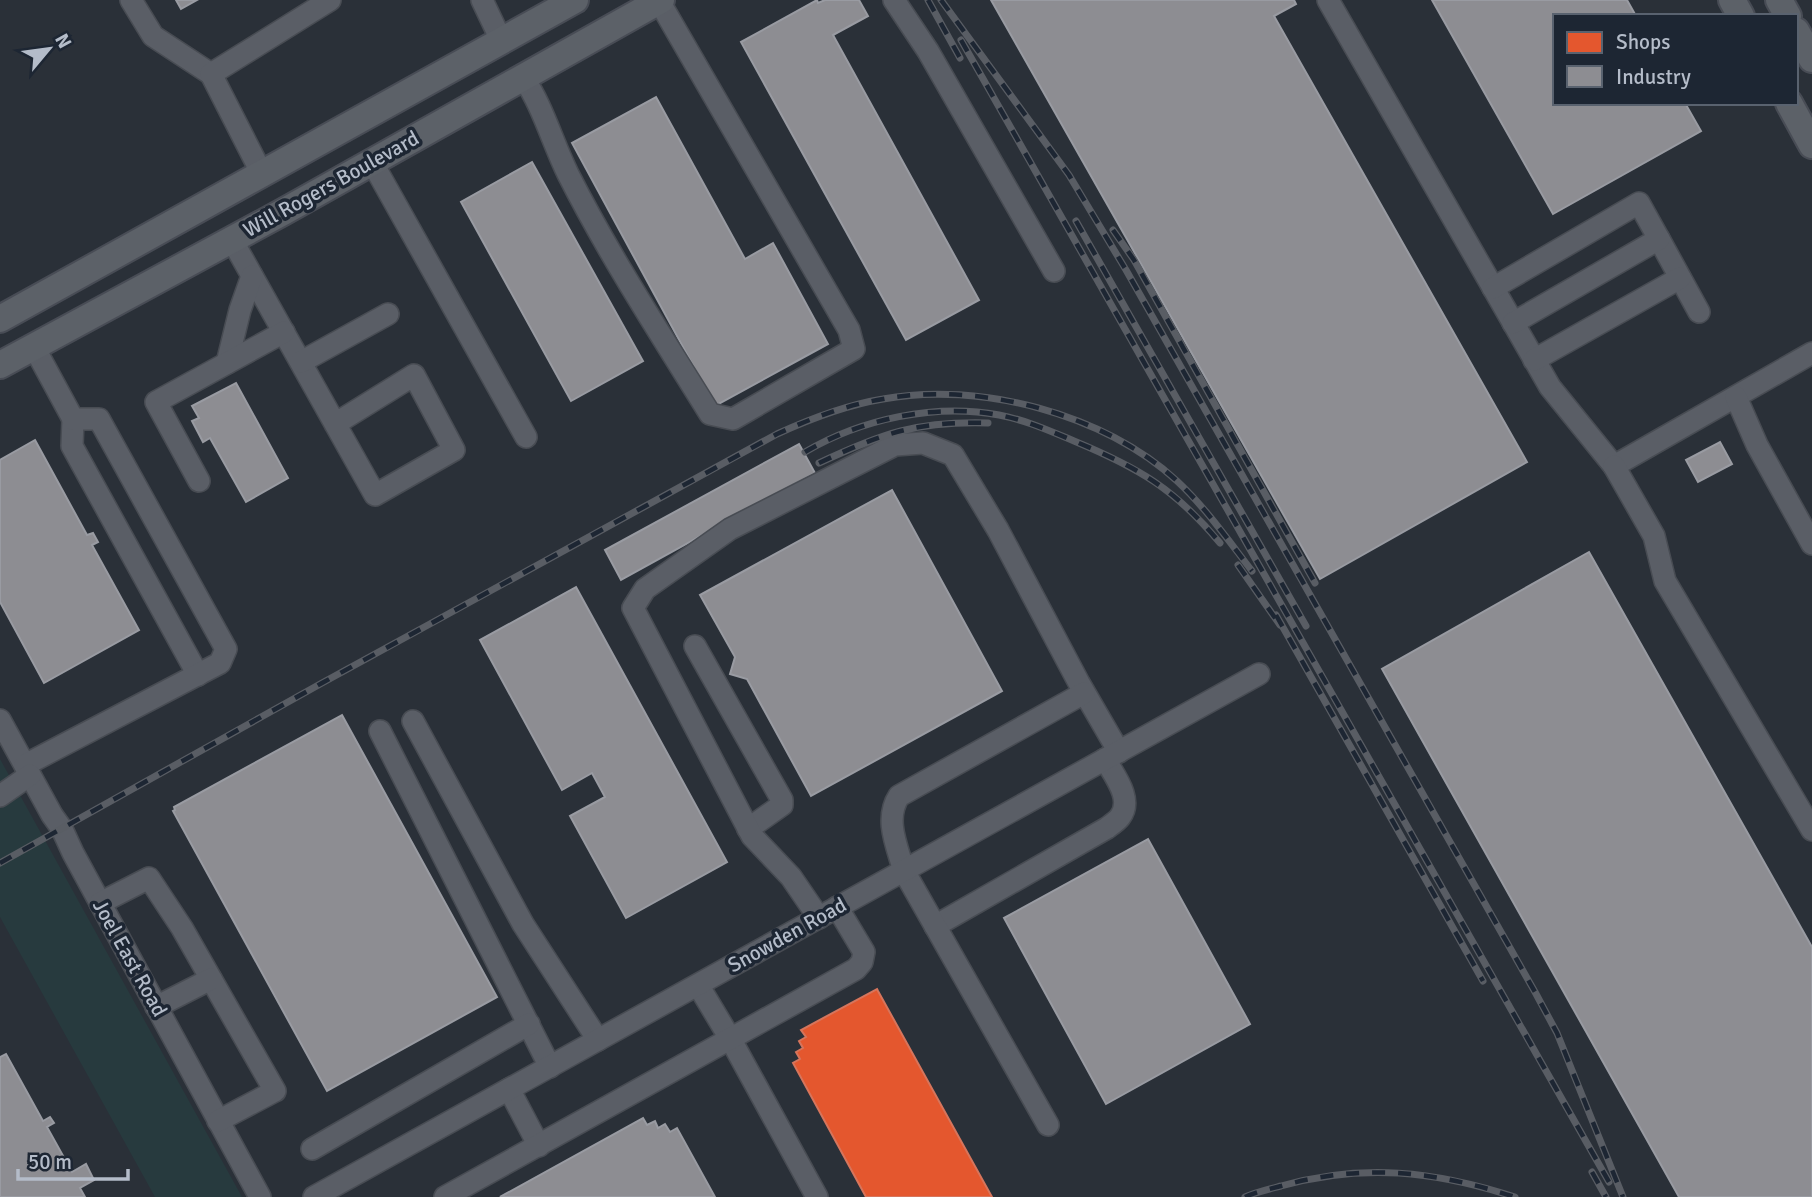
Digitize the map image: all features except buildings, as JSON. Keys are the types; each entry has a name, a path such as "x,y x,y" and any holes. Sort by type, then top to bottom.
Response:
{"main road":[{"name":"Will Rogers Boulevard","path":"0,319 575,0"},
{"name":"Will Rogers Boulevard","path":"0,365 283,212 660,1"},
{"path":"1798,34 1812,59"},
{"path":"502,42 523,77"},
{"path":"1790,105 1812,145"},
{"path":"262,174 283,212"}],"street":[{"path":"131,0 153,36 211,75 262,174"},
{"path":"211,75 330,0"},
{"path":"482,0 502,42"},
{"path":"894,0 928,51 1054,271"},
{"path":"1328,0 1550,387 1614,466 1654,536 1665,581 1812,830"},
{"path":"523,77 536,95 568,172 626,278 710,414 733,419 854,349 849,330 660,1"},
{"path":"372,162 526,437"},
{"path":"1493,288 1639,204 1699,312"},
{"path":"1513,323 1660,239"},
{"path":"232,240 301,362 335,424 375,495 454,450 414,375 335,424"},
{"path":"227,363 240,310 252,276"},
{"path":"1534,360 1680,278"},
{"path":"301,362 388,314"},
{"path":"199,481 156,402 284,332"},
{"path":"34,347 73,419 72,446 198,675"},
{"path":"1614,466 1812,353"},
{"path":"1735,397 1757,445 1812,544"},
{"path":"0,796 28,770 220,663 226,649 99,419 73,419"},
{"path":"445,1197 731,1040 856,969 862,962 864,952 752,836 633,608 645,589 730,530 895,445 923,443 953,455 998,530 1084,693 1112,756 1124,792 1121,817 1107,828 935,926"},
{"path":"695,646 782,800 782,805 748,829"},
{"name":"Snowden Road","path":"314,1197 1259,674"},
{"path":"1048,1125 904,871 893,830 891,808 899,796 1084,693"},
{"name":"Joel East Road","path":"0,720 62,829 260,1197"},
{"path":"413,721 523,924 598,1040"},
{"path":"380,731 550,1067"},
{"path":"100,904 149,878 182,928 275,1091 218,1121"},
{"path":"156,1007 211,979"},
{"path":"698,985 817,1197"},
{"path":"312,1149 528,1024"},
{"path":"509,1089 539,1146"}],"green space":[{"path":"0,759 242,1197 155,1197 0,917"}],"railway":[{"path":"928,0 960,58"},
{"path":"941,0 1069,175 1126,270 1557,1033 1623,1197"},
{"path":"961,40 1609,1182"},
{"path":"1076,221 1306,626"},
{"path":"1113,230 1134,260 1315,583"},
{"path":"0,863 777,434 856,405 920,395 959,395 999,399 1078,421 1114,437 1148,458 1177,481 1207,513 1252,571"},
{"path":"805,452 850,431 899,417 950,411 1009,417 1074,441 1137,471 1171,494 1220,543"},
{"path":"819,463 901,431 941,424 988,423"},
{"path":"1238,565 1280,625"},
{"path":"1276,615 1483,981"},
{"path":"1592,1172 1606,1197"},
{"path":"1245,1197 1311,1179 1370,1173 1427,1176 1515,1197"}]}
